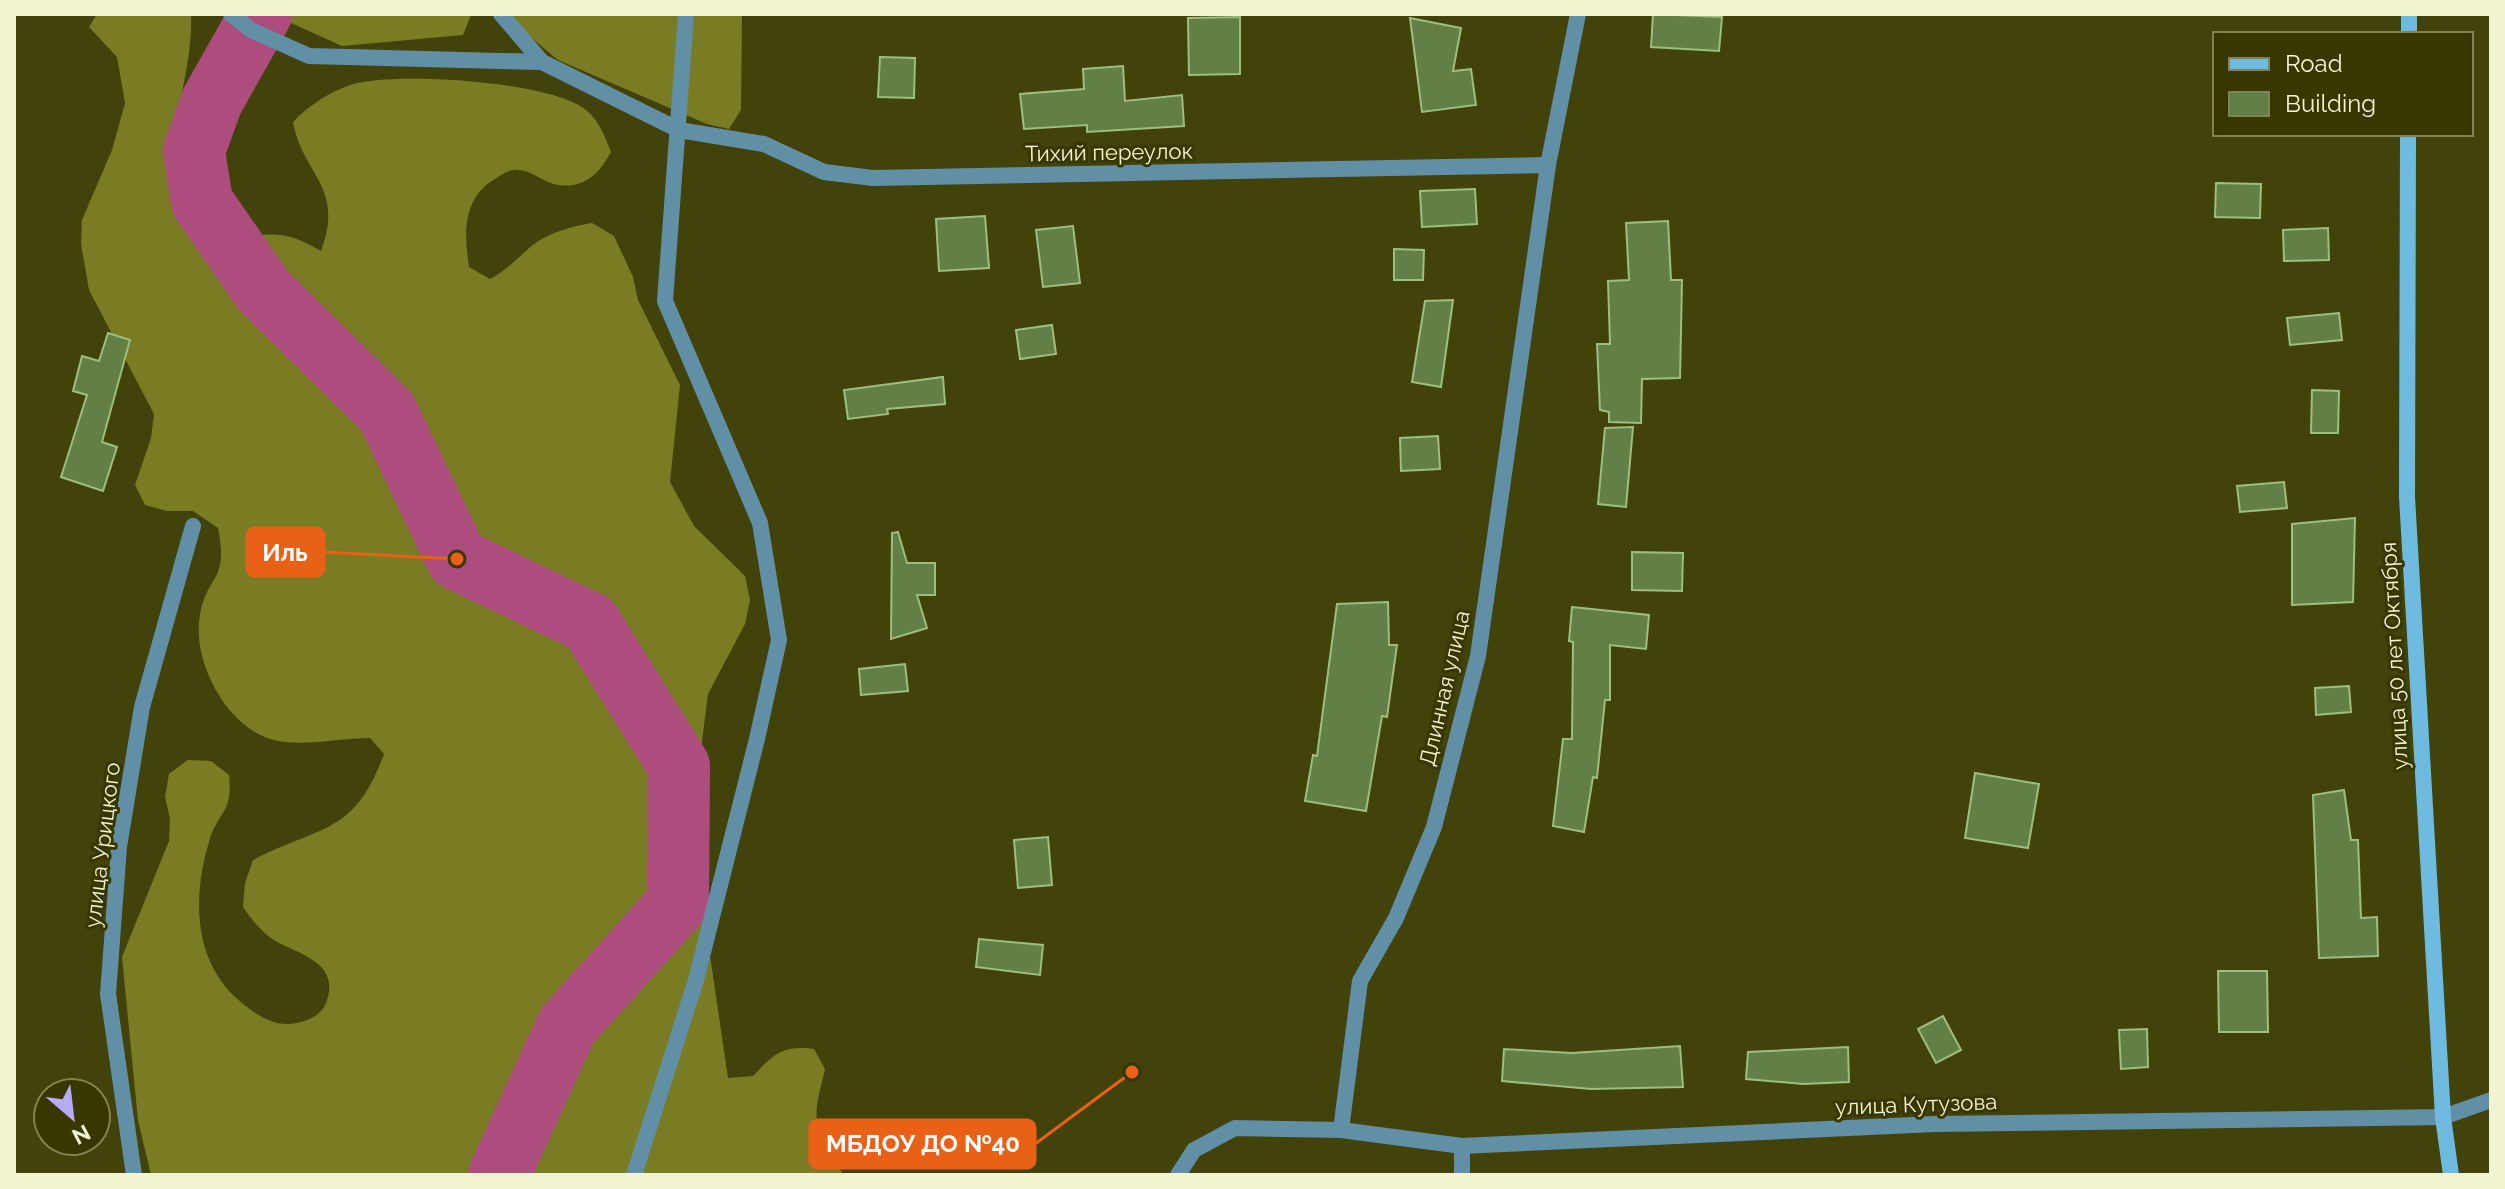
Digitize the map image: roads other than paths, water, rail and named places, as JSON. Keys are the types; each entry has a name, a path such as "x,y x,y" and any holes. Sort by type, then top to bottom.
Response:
{"street":[{"path":"231,14 251,30 309,56 542,62"},
{"path":"501,14 542,62"},
{"path":"634,1175 696,980 779,640 760,523 665,301 686,14"},
{"name":"Длинная улица","path":"1341,1130 1360,981 1396,918 1434,827 1478,656 1548,165 1578,14"},
{"name":"Тихий переулок","path":"542,62 679,130 764,144 824,172 873,178 1548,165"},
{"name":"улица 50 лет Октября","path":"2408,136 2407,497 2443,1117 2451,1175"},
{"name":"улица Урицкого","path":"134,1175 108,994 119,847 142,707 193,526"},
{"name":"улица Кутузова","path":"1341,1130 1462,1146 1935,1124 2443,1117 2491,1100"},
{"path":"1178,1175 1194,1150 1235,1128 1341,1130"},
{"path":"1462,1146 1462,1175"}],"waterway":[{"path":"261,14 212,101 194,151 202,202 263,290 387,412 457,559 590,623 679,766 678,903 567,1026 499,1175"}],"place":[{"name":"Иль","path":"457,559"},
{"name":"МБДОУ ДО №40","path":"1132,1072"}]}
